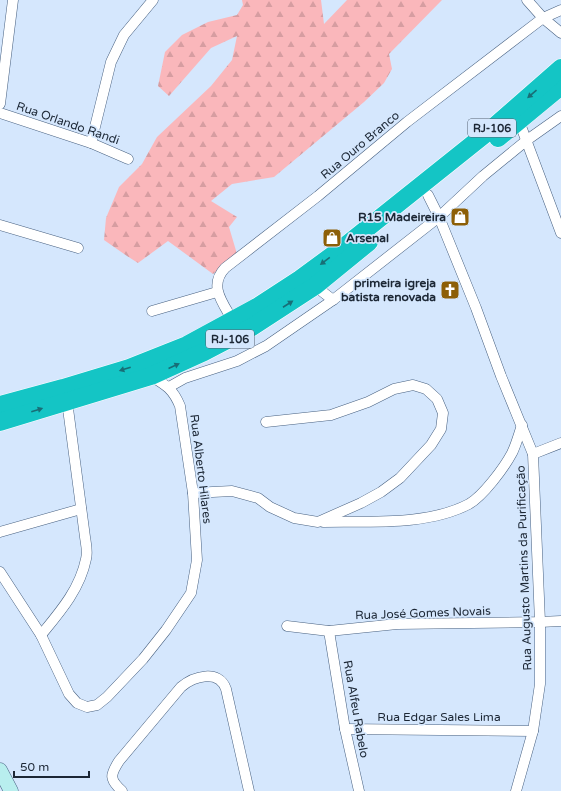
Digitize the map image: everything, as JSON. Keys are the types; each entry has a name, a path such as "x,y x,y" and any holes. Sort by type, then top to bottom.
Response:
{"highway":[{"name":"RJ-106","path":"0,405 129,368 188,345 233,321 300,279 345,246 489,131 561,68"},
{"name":"RJ-106","path":"0,422 150,376 204,352 252,327 315,286 561,86"}],"street":[{"path":"0,104 14,0"},
{"path":"91,143 111,62 124,35 153,0"},
{"path":"527,0 543,18 561,33"},
{"name":"Rua Ouro Branco","path":"217,292 217,281 219,274 225,268 318,196 407,122 543,18 561,10"},
{"name":"Rua Orlando Randi","path":"0,113 91,143 128,159"},
{"path":"169,387 185,378 237,361 266,346 333,300 439,217 483,176 527,140 561,116"},
{"path":"519,121 561,233"},
{"name":"Rua Augusto Martins da Purificação","path":"428,195 439,217 476,308 501,376 533,454 540,622 540,684 533,731 516,791"},
{"path":"0,225 78,248"},
{"path":"315,286 333,300"},
{"path":"152,311 217,292 233,321"},
{"name":"Rua Alberto Hilares","path":"0,572 41,635 69,694 77,703 87,707 97,705 107,697 143,659 166,630 191,593 197,560 194,493 180,406 176,396 169,387 150,376"},
{"path":"266,422 332,415 368,402 394,389 414,385 426,389 436,399 443,412 441,429 431,445 400,478 381,492 361,503 318,522"},
{"path":"41,635 64,608 79,582 87,558 67,401"},
{"path":"194,493 232,491 258,498 294,518 318,522 420,519 470,504 486,489 512,453 522,425"},
{"path":"533,454 561,443"},
{"path":"0,532 81,509"},
{"name":"Rua José Gomes Novais","path":"287,626 329,630 397,624 561,621"},
{"name":"Rua Alfeu Rabelo","path":"329,630 345,729 359,791"},
{"path":"122,791 115,785 112,779 112,773 119,761 181,687 197,678 209,676 220,679 224,683 249,791"},
{"name":"Rua Edgar Sales Lima","path":"345,729 533,731"},
{"path":"0,770 12,791"}],"green space":[{"path":"242,0 321,0 324,24 347,0 442,0 389,54 392,69 384,83 364,102 274,177 232,184 211,201 237,217 229,227 237,254 213,274 168,241 138,263 104,240 106,218 119,187 142,164 157,137 211,86 232,60 237,36 211,48 169,96 158,86 165,52 182,35 208,22 237,15 243,5"}],"place":[{"name":"R15 Madeireira","path":"460,217"},
{"name":"Arsenal","path":"332,238"},
{"name":"primeira igreja batista renovada","path":"450,290"}]}
